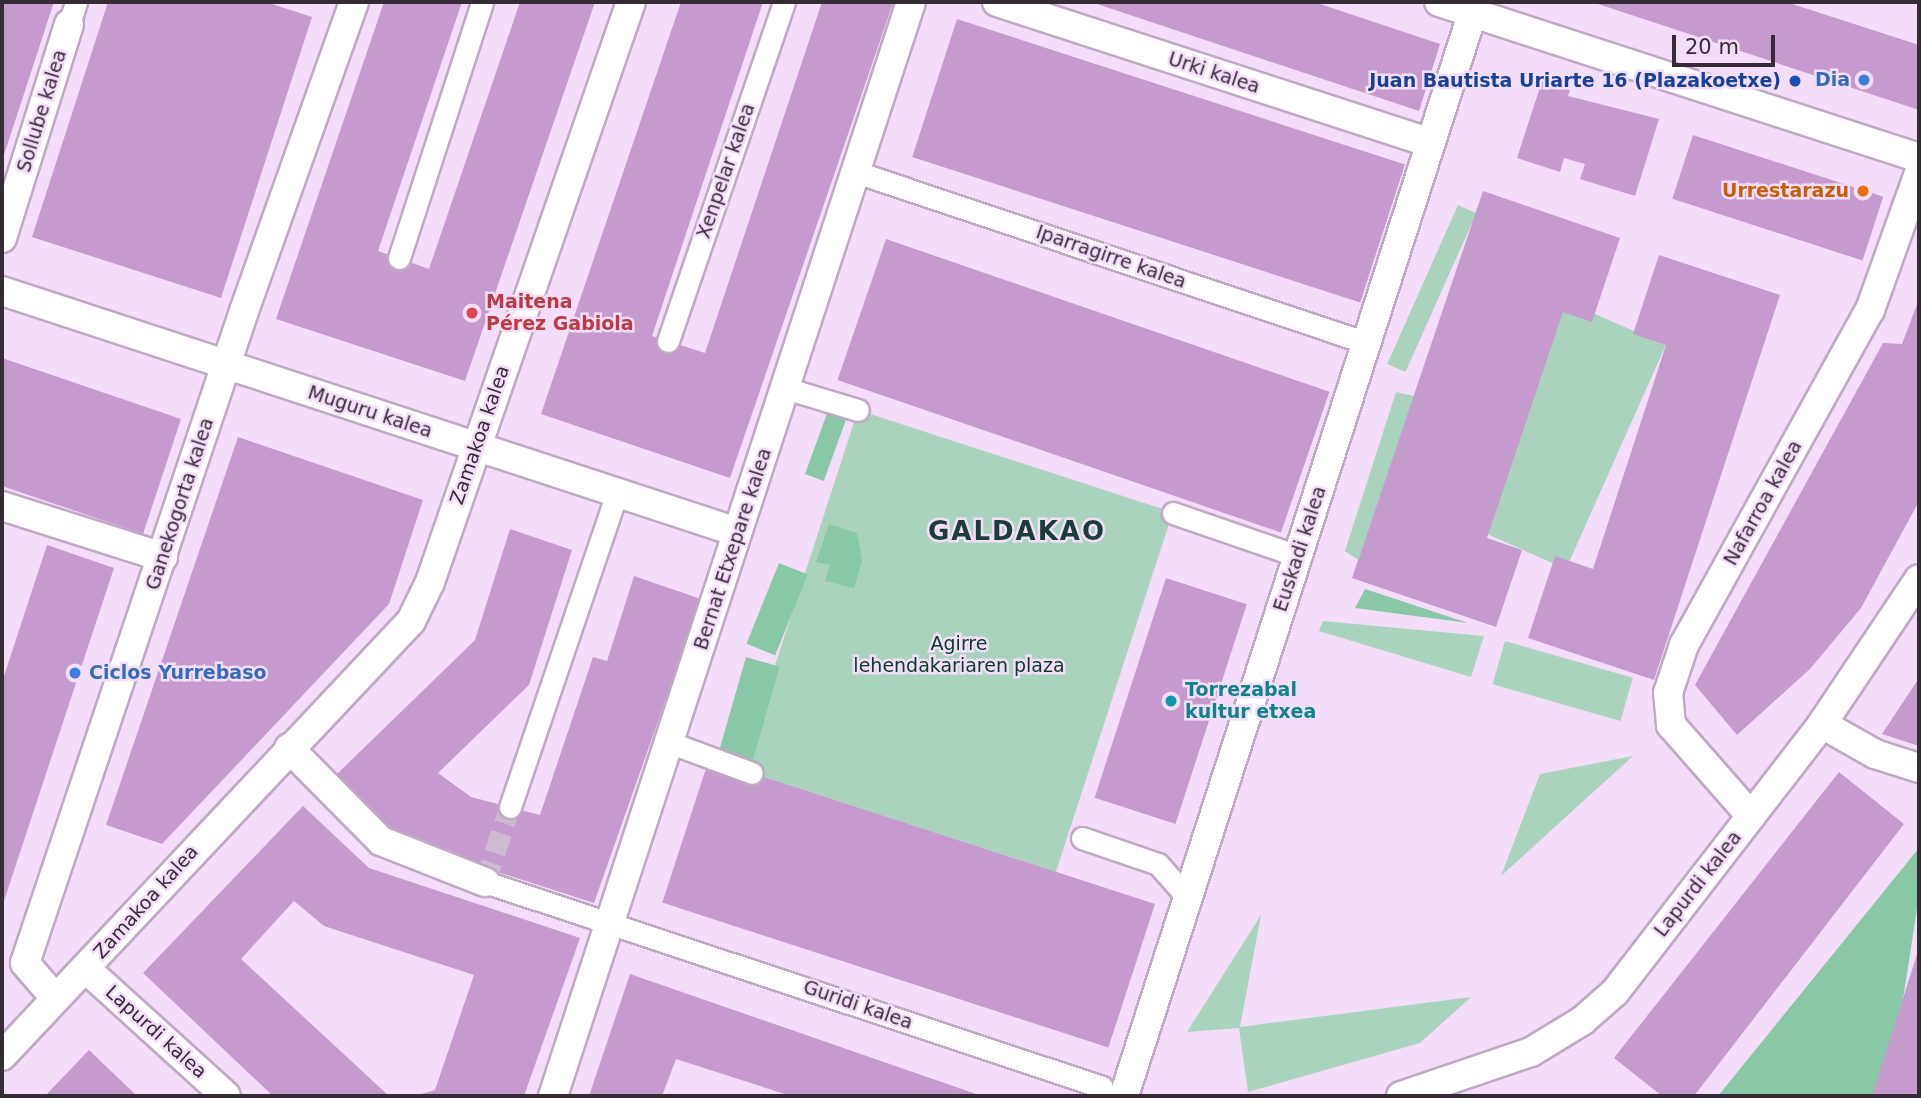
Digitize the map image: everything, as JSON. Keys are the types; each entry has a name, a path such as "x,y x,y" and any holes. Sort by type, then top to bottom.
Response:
{"street":[{"name":"Ganekogorta kalea","path":"55,998 25,963 226,365 354,2"},
{"path":"399,258 482,2"},
{"name":"Zamakoa kalea","path":"2,1056 411,621 430,582 631,2"},
{"name":"Xenpelar kalea","path":"668,341 784,2"},
{"name":"Bernat Etxepare kalea","path":"553,1096 614,922 737,532 911,2"},
{"name":"Urki kalea","path":"997,2 1431,143"},
{"path":"1439,2 1475,7 1919,158"},
{"name":"Euskadi kalea","path":"1113,1091 1188,898 1475,7"},
{"name":"Sollube kalea","path":"2,238 73,13"},
{"name":"Iparragirre kalea","path":"856,172 1367,344"},
{"name":"Nafarroa kalea","path":"1751,816 1695,756 1671,725 1668,693 1684,645 1870,310 1897,244 1919,173"},
{"name":"Muguru kalea","path":"2,291 737,532"},
{"path":"785,388 858,410"},
{"path":"510,807 617,493"},
{"path":"2,507 163,558"},
{"path":"1173,513 1298,556"},
{"name":"Lapurdi kalea","path":"1401,1096 1495,1067 1582,1021 1615,992 1822,724 1919,579"},
{"path":"1822,724 1874,754 1919,768"},
{"path":"671,743 752,774"},
{"path":"289,748 381,841 485,882"},
{"path":"1082,838 1158,864 1188,898"},
{"name":"Guridi kalea","path":"485,882 614,922 1113,1091"},
{"name":"Lapurdi kalea","path":"85,968 226,1096"}],"green space":[{"path":"1458,205 1476,213 1405,372 1387,364"},
{"path":"1546,292 1666,345 1566,569 1446,516"},
{"path":"1396,392 1414,396 1358,560 1345,551"},
{"path":"833,397 852,404 824,481 805,474"},
{"name":"Agirre lehendakariaren plaza","path":"858,410 1173,512 1056,872 741,769"},
{"path":"829,524 857,533 862,560 854,588 825,581 830,565 816,562"},
{"path":"779,563 808,575 775,655 746,644"},
{"path":"1365,589 1468,623 1355,608"},
{"path":"1323,621 1484,636 1471,677 1319,631"},
{"path":"1505,641 1633,678 1620,721 1493,684"},
{"path":"746,657 780,667 753,760 719,750"},
{"path":"1633,756 1501,876 1540,774"},
{"path":"1919,848 1919,896 1888,1096 1718,1096"},
{"path":"1261,915 1240,1027 1471,997 1420,1043 1248,1092 1239,1028 1187,1032"}],"building":[{"path":"2,2 54,2 2,161"},
{"path":"108,2 266,2 312,17 221,298 32,237"},
{"path":"384,2 462,2 378,251 429,269 520,2 595,2 465,381 276,319"},
{"path":"681,2 763,2 652,336 705,353 822,2 893,3 730,478 541,414"},
{"path":"1091,2 1314,2 1440,44 1419,111"},
{"path":"1592,2 1786,2 1919,45 1919,110"},
{"path":"957,19 1405,165 1360,302 912,157"},
{"path":"1542,81 1570,90 1568,96 1659,119 1635,196 1580,179 1585,164 1564,158 1560,172 1517,158"},
{"path":"1693,135 1883,197 1863,261 1672,199"},
{"path":"1483,191 1620,238 1592,322 1563,312 1487,538 1522,550 1496,627 1352,578"},
{"path":"886,239 1329,392 1281,533 837,380"},
{"path":"1659,255 1780,295 1654,680 1528,638 1555,556 1593,569 1666,345 1633,334"},
{"path":"1919,299 1917,505 1861,608 1810,669 1737,735 1695,685 1883,343 1902,344"},
{"path":"2,358 181,419 143,534 2,486"},
{"path":"238,437 423,500 389,604 162,844 106,825"},
{"path":"510,529 572,550 529,685 438,773 471,797 540,815 593,657 607,661 634,576 701,599 594,903 401,841 335,776 475,640"},
{"path":"47,545 114,568 2,907 2,682"},
{"name":"Torrezabal kultur etxea","path":"1166,578 1247,604 1175,824 1095,798"},
{"path":"1919,678 1919,746 1882,734"},
{"path":"709,759 1155,904 1108,1048 662,903"},
{"path":"1839,772 1904,824 1694,1096 1662,1096 1614,1058"},
{"path":"303,806 369,868 580,938 524,1096 415,1096 435,1090 474,975 324,926 294,901 241,959 389,1096 273,1096 143,973"},
{"path":"1919,948 1919,1096 1872,1096"},
{"path":"630,974 982,1096 791,1096 676,1059 662,1096 589,1096"},
{"path":"89,1050 137,1096 45,1096"}],"tunnel":[{"path":"485,882 510,807"}],"place":[{"name":"Dia","path":"1864,80"},
{"name":"Juan Bautista Uriarte 16 (Plazakoetxe)","path":"1795,81"},
{"name":"Urrestarazu","path":"1863,191"},
{"name":"Maitena Pérez Gabiola","path":"472,313"},
{"name":"Ciclos Yurrebaso","path":"75,673"},
{"name":"Torrezabal kultur etxea","path":"1171,701"}],"district":[{"name":"GALDAKAO","path":"1017,532"}]}
